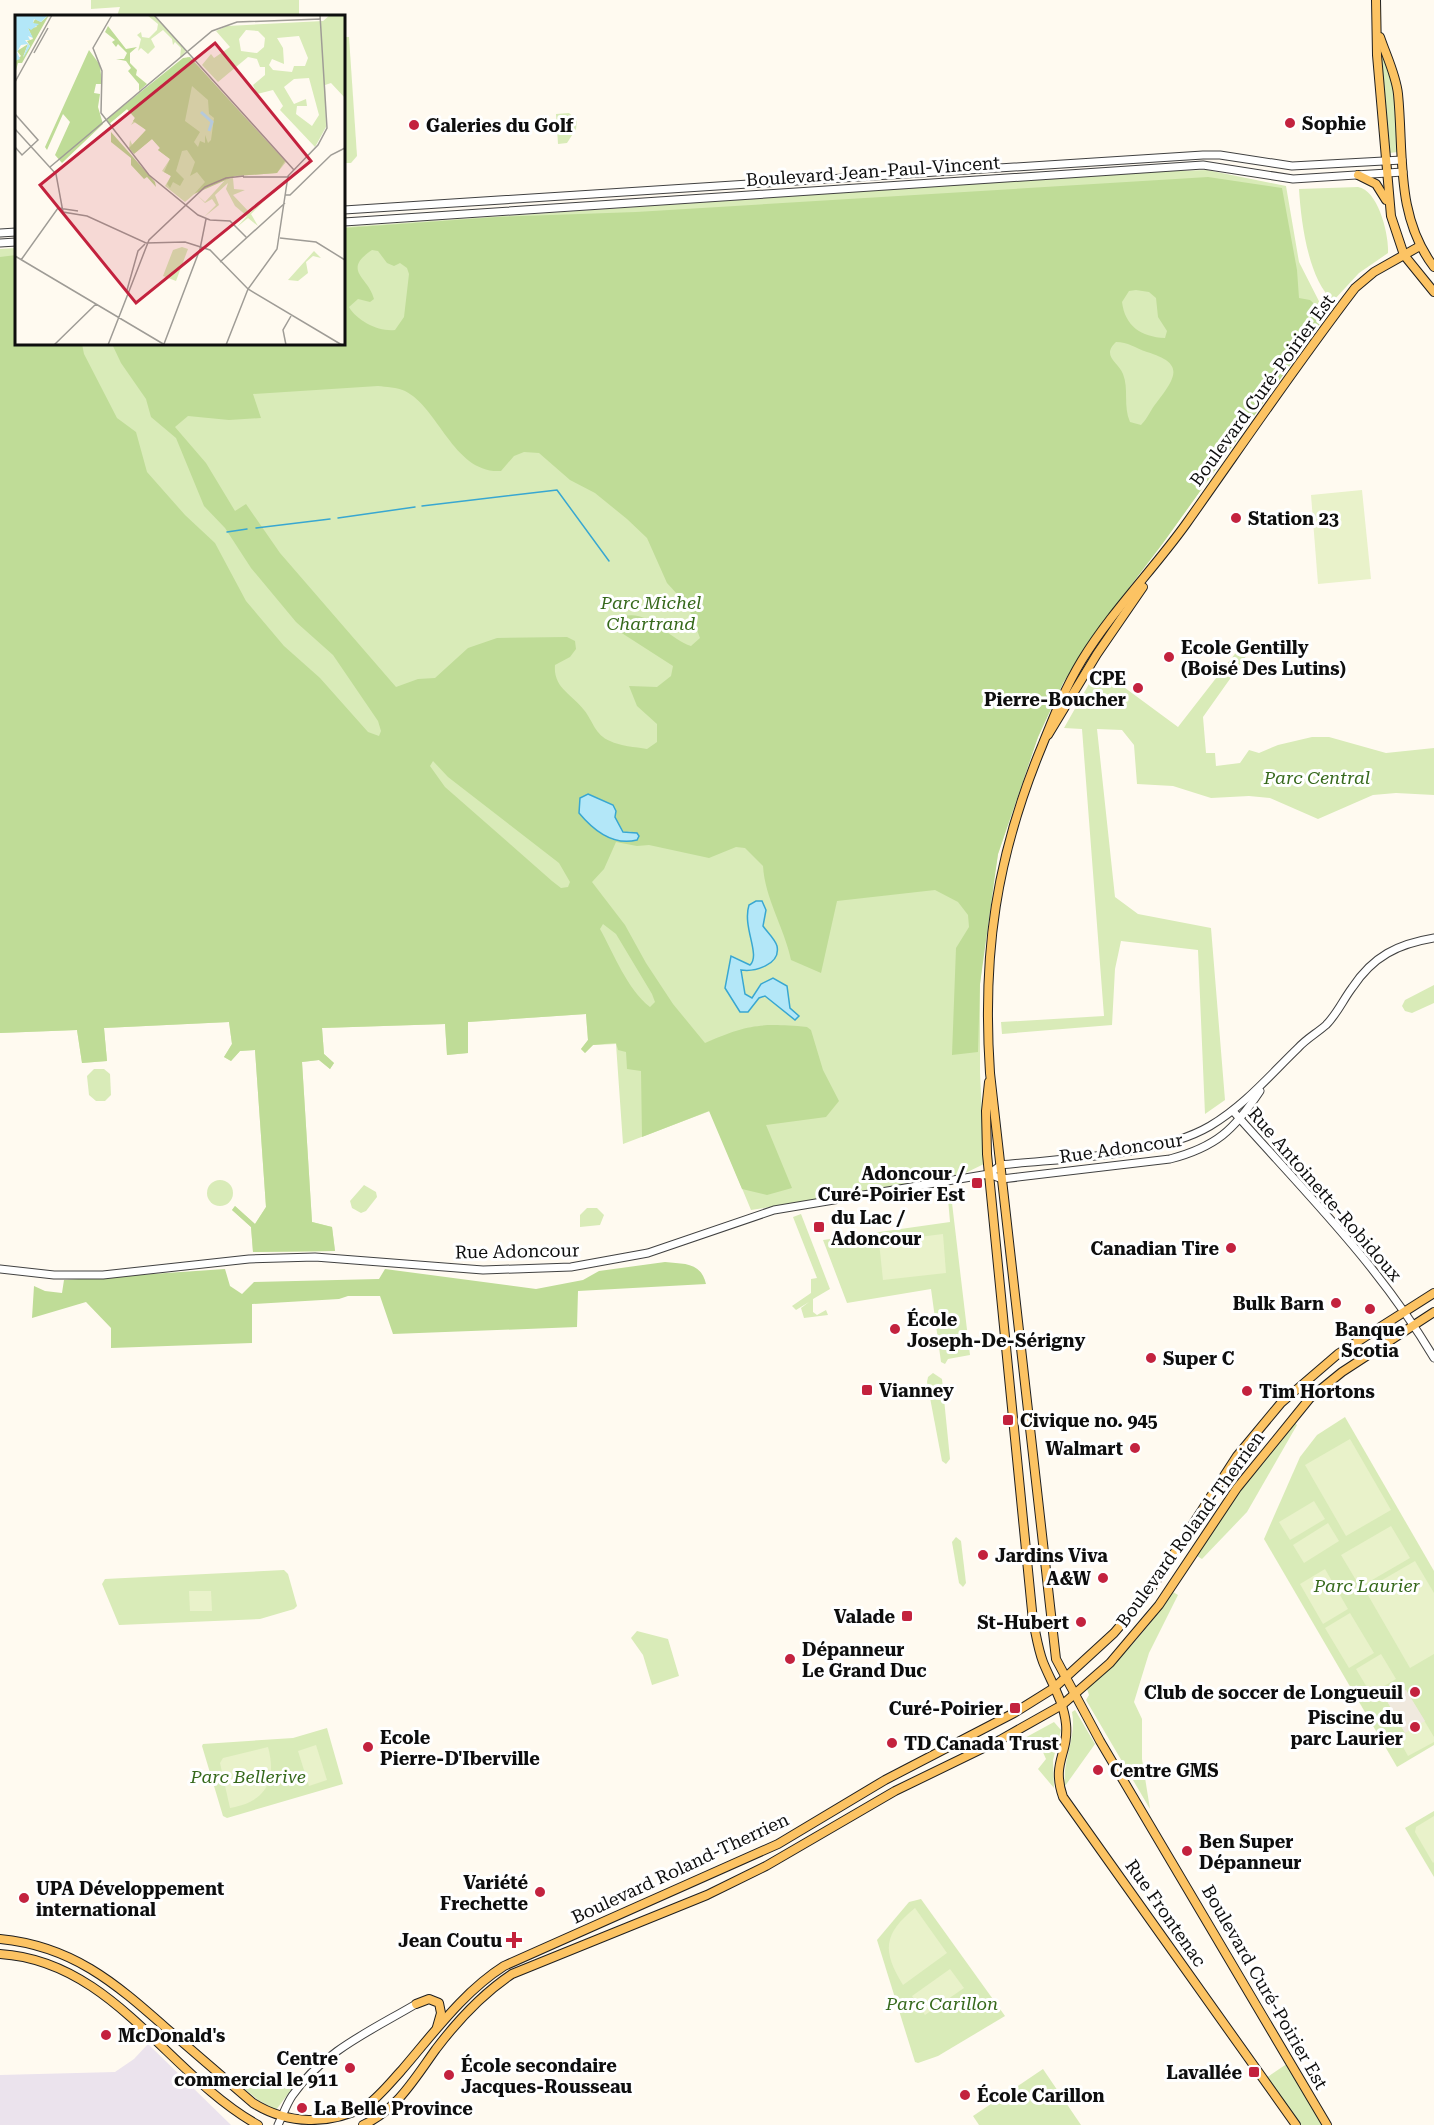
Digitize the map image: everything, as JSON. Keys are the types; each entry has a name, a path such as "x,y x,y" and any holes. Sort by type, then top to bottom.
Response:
{"main road":[{"path":"1376,0 1390,209 1404,255 1434,292"},
{"path":"1378,31 1398,91 1403,172 1409,221 1420,246 1434,267"},
{"path":"1358,175 1376,184 1390,209"},
{"name":"Boulevard Curé-Poirier Est","path":"1327,2125 1074,1694 1053,1647 990,1073 986,987 991,928 1000,872 1012,827 1062,696 1355,288 1374,272 1420,246"},
{"name":"Boulevard Curé-Poirier Est","path":"990,1073 985,1128 1033,1621 1040,1655 1062,1705"},
{"name":"Boulevard Roland-Therrien","path":"0,1939 26,1942 54,1950 101,1974 253,2103 280,2123 335,2121 365,2107 477,1985 504,1966 768,1849 885,1780 1014,1713 1054,1688 1114,1633 1149,1592 1237,1456 1281,1403 1319,1369 1434,1293"},
{"name":"Boulevard Roland-Therrien","path":"363,2125 377,2119 397,2101 472,2007 491,1988 512,1974 707,1895 766,1866 895,1791 1000,1740 1062,1705 1110,1663 1160,1605 1237,1488 1289,1421 1310,1398 1341,1372 1434,1312"},
{"name":"Rue Frontenac","path":"1062,1705 1066,1727 1057,1770 1058,1782 1064,1797 1296,2125"},
{"path":"0,1954 43,1963 91,1986 149,2033 226,2104 258,2125"},
{"path":"416,2004 429,1999 439,2003 441,2013 435,2032"}],"street":[{"name":"Boulevard Jean-Paul-Vincent","path":"345,210 1211,155 1292,166 1402,160"},
{"name":"Boulevard Jean-Paul-Vincent","path":"345,222 1203,165 1293,179 1403,172"},
{"path":"0,233 15,232"},
{"path":"0,243 15,242"},
{"name":"Rue Adoncour","path":"0,1269 65,1275 111,1275 249,1259 315,1257 483,1270 571,1267 648,1253 774,1210 989,1174 1001,1165 1160,1147 1186,1139 1233,1111 1265,1084 1297,1049 1326,1025 1374,961 1398,946 1434,938"},
{"name":"Rue Adoncour","path":"989,1174 1002,1179 1170,1159 1195,1152 1217,1139 1241,1120 1265,1084"},
{"name":"Rue Antoinette-Robidoux","path":"1233,1111 1341,1229 1414,1324 1434,1358"},
{"path":"280,2123 293,2094 320,2064 339,2049 416,2004"}],"shaded area":[{"path":"1406,1690 1425,1721 1405,1733 1387,1701"},
{"path":"148,2044 231,2125 0,2125 0,2075 115,2072 134,2059"}],"green space":[{"path":"91,0 299,0 299,15 117,15 120,7 91,9"},
{"path":"345,37 349,37 357,156 351,163 345,163"},
{"path":"1382,52 1393,86 1398,152 1389,153 1379,53"},
{"path":"569,113 577,120 576,129 567,143 558,144 556,114"},
{"name":"Parc Michel Chartrand","path":"1207,170 1286,186 1299,262 1326,315 1163,543 1090,639 1063,683 1038,737 998,854 987,920 980,984 980,1072 984,1164 957,1177 751,1210 710,1111 623,1144 616,1044 593,1045 585,1053 581,1049 588,1040 586,1014 468,1022 468,1053 447,1055 445,1024 322,1028 324,1054 334,1063 330,1069 319,1060 302,1062 312,1222 332,1227 335,1251 253,1252 251,1227 232,1210 235,1206 255,1224 266,1207 255,1050 240,1051 231,1061 224,1057 232,1044 229,1022 104,1028 107,1061 82,1063 77,1030 0,1033 0,249 15,248 15,345 345,345 345,227 1144,172"},
{"name":"Parc Michel Chartrand","path":"1208,177 1282,188 1297,270 1299,298 1310,300 1326,315 1163,543 1090,639 1063,683 1038,737 998,854 980,984 978,1052 952,1055 956,948 969,927 968,915 958,902 935,890 837,901 821,973 791,960 767,890 763,866 745,848 736,847 709,858 649,845 637,846 616,842 604,869 592,882 625,925 673,1004 705,1043 755,1026 807,1027 811,1030 823,1070 839,1101 826,1117 766,1125 792,1188 767,1195 742,1189 709,1111 642,1137 641,1071 627,1069 626,1052 618,1050 616,1043 593,1045 585,1053 581,1049 588,1040 586,1014 468,1022 468,1053 447,1055 445,1024 322,1028 324,1054 334,1063 330,1069 319,1060 302,1062 312,1222 332,1227 335,1251 253,1252 251,1227 232,1210 235,1206 255,1224 266,1207 255,1050 240,1051 231,1061 224,1057 232,1044 229,1022 104,1028 107,1061 82,1063 77,1030 0,1033 0,257 15,255 15,345 82,345 84,354 117,418 136,432 147,472 185,515 215,543 246,601 284,646 320,678 368,732 379,736 381,731 378,721 333,655 296,622 251,568 225,528 204,506 176,438 151,417 146,399 121,363 112,345 345,345 345,228 497,217 636,212","holes":["372,250 378,251 387,263 394,266 400,263 407,268 409,274 404,317 395,330 382,329 369,324 357,317 349,307 358,299 370,302 374,299 358,269 363,257","1129,291 1149,292 1156,298 1158,317 1167,331 1165,338 1149,335 1131,324 1122,302","1116,342 1124,343 1159,356 1172,366 1173,377 1141,425 1130,422 1125,380 1110,355","378,386 405,391 417,399 448,439 471,462 485,469 501,471 514,456 524,452 539,453 570,480 595,493 627,519 647,538 667,583 688,606 700,638 691,646 654,623 634,615 624,616 614,622 617,630 673,666 671,676 657,687 629,686 637,706 657,724 657,742 647,749 628,746 610,741 598,731 584,710 560,685 555,673 555,665 570,657 576,649 575,641 567,637 497,638 468,648 435,678 418,679 396,687 280,553 246,504 235,511 206,463 175,427 188,416 229,420 261,418 253,394","433,761 448,777 559,863 570,882 568,887 561,888 552,881 445,787 430,766","588,794 613,805 616,811 615,817 624,832 632,831 612,840","603,924 616,934 652,994 655,1002 650,1007 634,991 600,929"]},
{"path":"1358,187 1365,190 1377,204 1387,235 1388,253 1359,273 1333,301 1317,279 1307,249 1299,189"},
{"path":"1362,490 1371,579 1318,584 1311,495"},
{"name":"Parc Central","path":"1241,646 1249,652 1203,717 1206,753 1215,753 1216,766 1240,763 1249,750 1259,753 1278,745 1312,737 1329,737 1386,753 1434,748 1434,795 1396,793 1373,795 1318,819 1270,798 1249,796 1211,798 1173,786 1137,784 1134,745 1122,730 1097,729 1115,897 1138,914 1211,928 1225,1100 1205,1114 1198,950 1121,941 1115,969 1112,1025 1002,1034 1001,1022 1104,1016 1082,729 1064,728 1098,668 1178,727"},
{"path":"1434,985 1434,1003 1412,1013 1405,1011 1402,1006 1405,1000"},
{"path":"94,1069 104,1069 110,1074 111,1095 105,1101 96,1101 89,1095 87,1076"},
{"path":"220,1180 229,1184 233,1193 229,1202 220,1206 211,1202 207,1193 211,1184"},
{"path":"364,1185 376,1192 377,1197 366,1211 361,1213 352,1208 350,1201"},
{"path":"950,1186 970,1355 948,1359 945,1364 941,1362 931,1289 847,1303 823,1240 950,1222 947,1187"},
{"path":"587,1208 597,1208 604,1215 600,1225 580,1227 580,1215"},
{"path":"801,1214 830,1289 813,1299 813,1312 817,1315 826,1310 828,1315 804,1318 801,1308 809,1302 796,1310 792,1306 811,1293 811,1279 817,1278 793,1217"},
{"path":"943,1234 946,1273 883,1280 879,1242"},
{"path":"665,1262 685,1264 696,1268 704,1277 706,1284 578,1291 577,1327 393,1334 380,1296 348,1296 339,1299 252,1304 252,1343 111,1348 111,1328 86,1302 32,1318 34,1286 45,1291 62,1293 64,1280 225,1269 230,1286 242,1294 254,1282 379,1279 385,1269 536,1289 583,1280 599,1271"},
{"path":"933,1373 942,1379 950,1459 946,1464 942,1461 927,1382 928,1377"},
{"name":"Parc Laurier","path":"1345,1417 1434,1571 1434,1745 1397,1767 1264,1539 1300,1457 1317,1435"},
{"path":"1292,1420 1297,1425 1247,1512 1202,1559 1197,1556 1234,1497"},
{"path":"1350,1439 1391,1510 1346,1536 1305,1465"},
{"path":"1314,1501 1325,1519 1290,1540 1279,1522"},
{"path":"1328,1523 1339,1541 1304,1563 1293,1545"},
{"path":"1391,1526 1410,1558 1360,1587 1341,1555"},
{"path":"956,1537 961,1541 966,1583 963,1587 959,1583 952,1542"},
{"path":"1415,1561 1434,1593 1434,1654 1410,1668 1365,1590"},
{"path":"1325,1569 1348,1609 1323,1624 1300,1584"},
{"path":"284,1570 288,1574 297,1606 294,1609 260,1619 119,1625 102,1584 105,1579"},
{"path":"189,1591 211,1591 212,1611 190,1611"},
{"path":"1173,1592 1178,1595 1149,1653 1134,1702 1142,1719 1142,1759 1150,1809 1086,1700 1089,1695 1087,1689 1133,1643"},
{"path":"1350,1613 1374,1653 1349,1668 1325,1628"},
{"path":"637,1631 668,1639 679,1676 652,1685 643,1655 631,1638"},
{"path":"1381,1654 1396,1679 1371,1694 1356,1669"},
{"name":"Piscine du parc Laurier","path":"1406,1690 1434,1737 1434,1742 1408,1756 1399,1740 1406,1735 1387,1701"},
{"path":"1075,1710 1095,1744 1065,1786 1073,1731 1072,1712"},
{"path":"1054,1722 1061,1730 1053,1760 1054,1788 1038,1769 1046,1759 1042,1750 1011,1750 1010,1746"},
{"name":"Parc Bellerive","path":"327,1728 343,1784 227,1818 223,1816 203,1744 293,1738"},
{"path":"316,1745 327,1780 309,1786 298,1751"},
{"path":"268,1747 271,1770 266,1788 252,1801 230,1808 220,1763 223,1758"},
{"path":"1434,1811 1434,1877 1405,1828"},
{"path":"1434,1816 1433,1863 1415,1832 1416,1827"},
{"name":"Parc Carillon","path":"921,1899 1005,2016 938,2056 918,2063 915,2062 877,1940 909,1902"},
{"path":"915,1908 947,1953 903,1985 889,1953 889,1943 897,1926"},
{"path":"950,1969 964,1988 925,2015 912,1996"},
{"path":"1291,2061 1327,2125 1296,2125 1263,2080"},
{"path":"1043,2069 1081,2125 979,2125 973,2116"},
{"path":"234,2080 263,2086 293,2081 294,2086 276,2110 258,2100"}],"water":[{"path":"588,794 613,805 616,811 615,817 623,832 637,833 639,836 637,840 612,839 591,826 579,813 580,798"},
{"path":"762,901 766,910 763,926 776,943 777,953 775,958 765,966 753,970 741,970 745,994 752,998 761,984 773,978 787,986 790,1008 799,1016 795,1020 765,996 759,998 748,1012 740,1012 725,988 731,956 750,965 753,960 747,913 749,905"}],"waterway":[{"path":"422,506 557,490 609,561"},
{"path":"338,518 415,507"},
{"path":"256,528 330,519"},
{"path":"227,532 247,529"}],"place":[{"name":"Sophie","path":"1290,123"},
{"name":"Galeries du Golf","path":"414,125"},
{"name":"Station 23","path":"1236,518"},
{"name":"Ecole Gentilly (Boisé Des Lutins)","path":"1169,657"},
{"name":"CPE Pierre-Boucher","path":"1138,688"},
{"name":"Adoncour / Curé-Poirier Est","path":"977,1183"},
{"name":"du Lac / Adoncour","path":"819,1227"},
{"name":"Canadian Tire","path":"1231,1248"},
{"name":"Bulk Barn","path":"1336,1303"},
{"name":"Banque Scotia","path":"1370,1309"},
{"name":"École Joseph-De-Sérigny","path":"895,1329"},
{"name":"Super C","path":"1151,1358"},
{"name":"Vianney","path":"867,1390"},
{"name":"Tim Hortons","path":"1247,1391"},
{"name":"Civique no. 945","path":"1008,1420"},
{"name":"Walmart","path":"1135,1448"},
{"name":"Jardins Viva","path":"983,1555"},
{"name":"A&W","path":"1103,1578"},
{"name":"Valade","path":"907,1616"},
{"name":"St-Hubert","path":"1081,1622"},
{"name":"Dépanneur Le Grand Duc","path":"790,1659"},
{"name":"Club de soccer de Longueuil","path":"1415,1692"},
{"name":"Curé-Poirier","path":"1015,1708"},
{"name":"Piscine du parc Laurier","path":"1415,1727"},
{"name":"TD Canada Trust","path":"892,1743"},
{"name":"Ecole Pierre-D'Iberville","path":"368,1747"},
{"name":"Centre GMS","path":"1098,1770"},
{"name":"Ben Super Dépanneur","path":"1187,1851"},
{"name":"Variété Frechette","path":"540,1892"},
{"name":"UPA Développement international","path":"24,1898"},
{"name":"Jean Coutu","path":"514,1940"},
{"name":"McDonald's","path":"106,2035"},
{"name":"Centre commercial le 911","path":"350,2068"},
{"name":"Lavallée","path":"1254,2072"},
{"name":"École secondaire Jacques-Rousseau","path":"449,2075"},
{"name":"École Carillon","path":"965,2095"},
{"name":"La Belle Province","path":"302,2108"}]}
